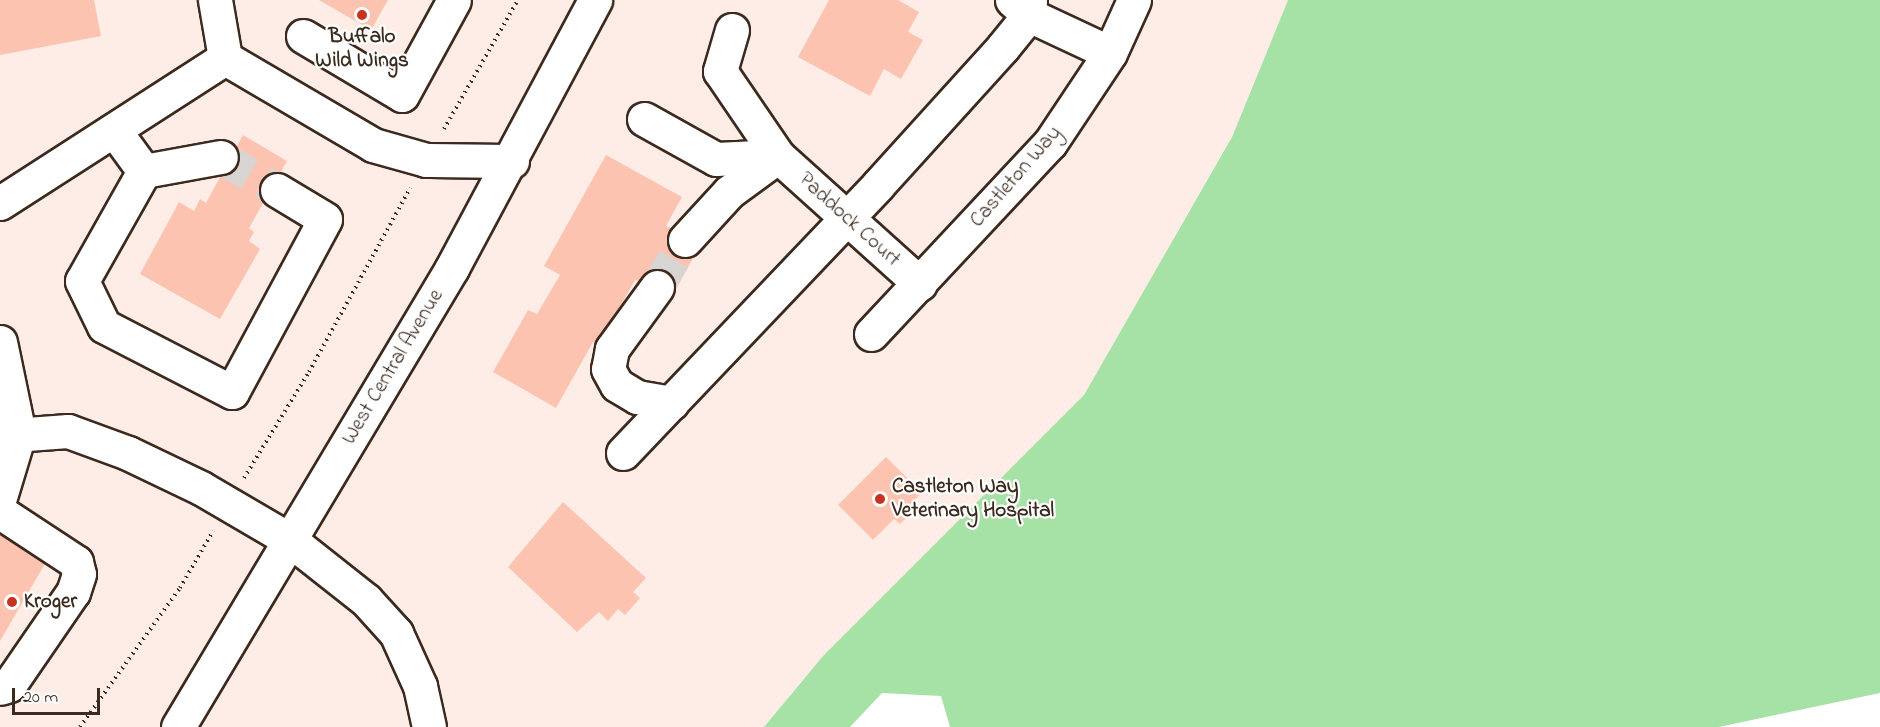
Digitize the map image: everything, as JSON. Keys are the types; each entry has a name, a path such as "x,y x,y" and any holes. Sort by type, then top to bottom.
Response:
{"street":[{"path":"215,0 225,58 373,145 426,160 512,161"},
{"path":"303,36 402,95 454,0"},
{"name":"West Central Avenue","path":"178,727 512,161 595,0"},
{"name":"Castleton Way","path":"871,334 1050,143 1110,53 1134,0"},
{"path":"623,453 845,216 878,185 1023,5 1110,53"},
{"name":"Paddock Court","path":"732,30 720,71 778,156 920,284"},
{"path":"0,203 225,58"},
{"path":"644,119 716,159 778,156"},
{"path":"114,130 144,171"},
{"path":"685,240 729,192 778,156"},
{"path":"144,171 220,157"},
{"path":"144,171 82,281 104,326 232,392 325,219 277,190"},
{"path":"657,287 612,349 608,369 617,385 637,397 671,402"},
{"path":"0,342 9,435 0,497"},
{"path":"9,435 68,431 128,453 229,504 290,540 366,600 396,633 420,686 429,727"},
{"path":"0,512 76,562 79,574 73,592 9,685 0,688"}],"path":[{"path":"80,727 180,588 309,372 426,160 518,0"}],"shaded area":[{"path":"0,0 1288,0 1232,137 1084,395 823,656 764,727 0,727"}],"green space":[{"path":"1288,0 1880,0 1880,693 1719,727 950,727 941,696 882,693 850,727 764,727 823,656 1084,395 1232,137"}],"building":[{"path":"0,0 94,0 101,36 0,55"},
{"name":"Buffalo Wild Wings","path":"319,0 388,0 371,30"},
{"path":"829,0 898,0 919,12 908,32 923,40 901,79 884,69 870,96 798,57"},
{"path":"243,135 287,161 249,228 254,232 249,241 260,249 220,319 140,274 179,202 194,211 200,199 206,203"},
{"path":"606,155 682,197 666,226 673,229 668,238 694,256 675,291 648,274 642,284 635,280 599,345 593,342 556,408 493,372 528,310 537,314 560,275 544,266"},
{"name":"Castleton Way Veterinary Hospital","path":"886,457 922,493 907,507 912,512 900,524 894,519 873,540 838,505"},
{"path":"563,502 646,578 633,592 640,598 625,615 618,609 608,621 599,612 577,632 508,567"},
{"name":"Kroger","path":"0,535 46,562 0,641"}],"tunnel":[{"path":"221,157 277,190"},
{"path":"657,287 685,240"}],"place":[{"name":"Buffalo Wild Wings","path":"362,15"},
{"name":"Castleton Way Veterinary Hospital","path":"880,499"},
{"name":"Kroger","path":"12,602"}]}
